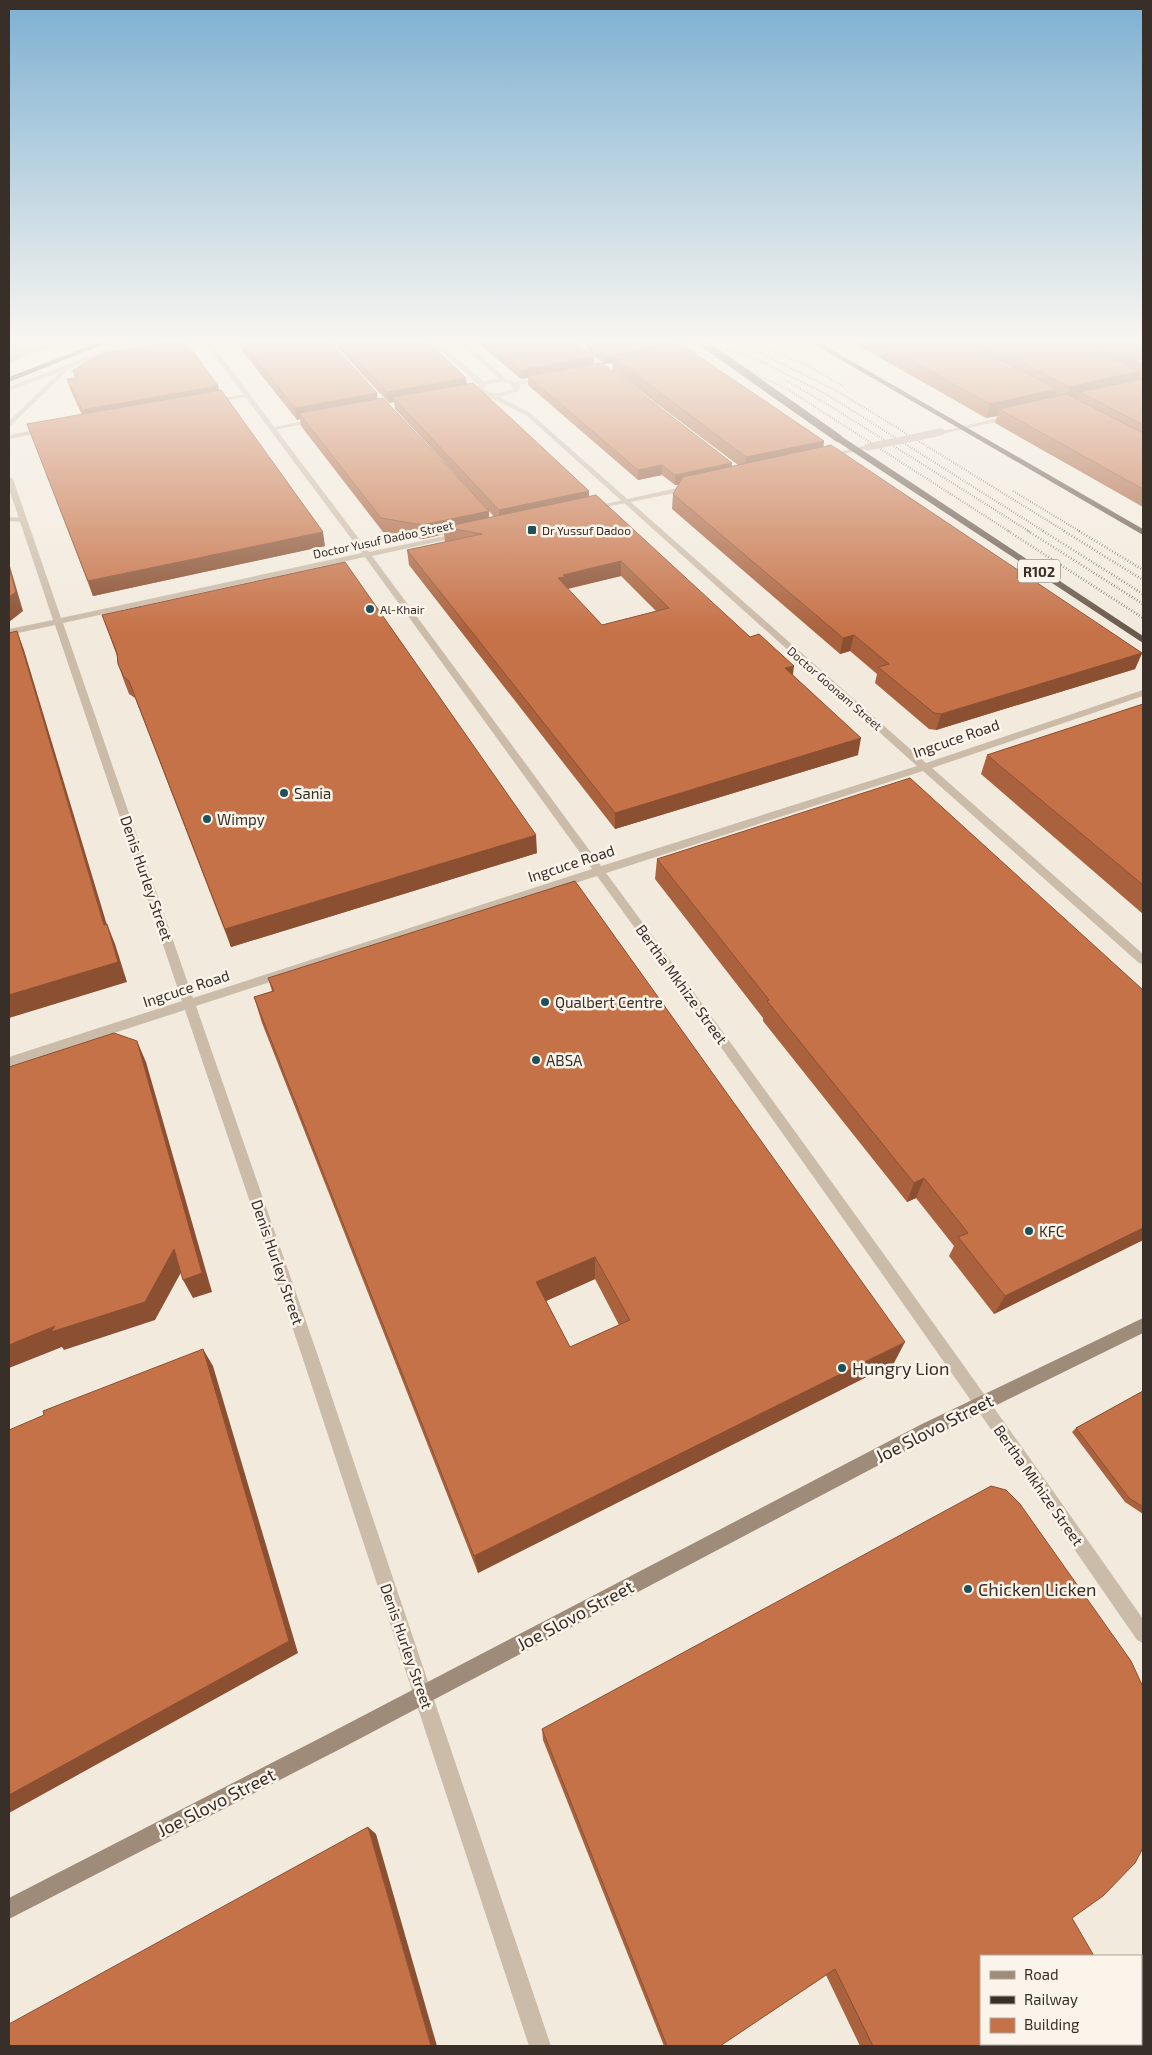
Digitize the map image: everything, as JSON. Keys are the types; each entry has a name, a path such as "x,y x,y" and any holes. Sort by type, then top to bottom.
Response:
{"highway":[{"name":"R102","path":"839,439 1143,640"},
{"path":"980,439 1143,532"}],"main road":[{"name":"Joe Slovo Street","path":"9,1909 983,1403 1143,1325"}],"street":[{"name":"Bertha Mkhize Street","path":"282,439 717,1031 983,1403 1143,1634"},
{"name":"Doctor Goonam Street","path":"555,439 1143,960"},
{"path":"818,458 907,439"},
{"path":"827,446 838,453"},
{"name":"Denis Hurley Street","path":"9,480 190,1004 424,1695 540,2046"},
{"path":"577,510 697,485"},
{"path":"9,519 24,520"},
{"name":"Doctor Yusuf Dadoo Street","path":"9,632 467,532"},
{"name":"Ingcuce Road","path":"9,1062 924,767 1143,693"}],"building":[{"path":"33,439 256,439 323,532 88,581"},
{"path":"319,439 421,439 489,511 422,525 381,518"},
{"path":"432,439 533,439 589,491 499,510"},
{"path":"602,439 701,439 732,463 675,475 662,465 638,470"},
{"path":"722,439 821,439 824,441 746,457"},
{"path":"1053,439 1143,439 1143,489"},
{"path":"831,445 1142,653 941,714 934,713 878,667 889,664 854,635 843,638 673,494 683,477"},
{"path":"596,495 750,637 759,634 794,666 785,668 861,738 615,813 407,550 482,534 444,527","holes":["621,561 669,608 602,625 558,578 565,577 563,575"]},
{"path":"345,562 536,835 225,929 129,681 124,677 118,664 117,653 102,615"},
{"path":"9,568 16,592 9,597"},
{"path":"17,631 104,925 107,924 118,962 9,995 9,633"},
{"path":"1143,704 1143,885 987,755"},
{"path":"910,778 1143,990 1143,1228 1005,1296 958,1237 968,1233 924,1178 914,1183 767,1001 769,1000 657,859"},
{"path":"575,881 905,1342 474,1556 254,997 274,991 268,978","holes":["595,1257 630,1320 570,1347 536,1282"]},
{"path":"114,1033 137,1041 202,1273 183,1280 174,1249 145,1302 51,1332 55,1326 9,1345 9,1067"},
{"path":"203,1349 289,1641 9,1795 9,1430 44,1415 43,1411"},
{"path":"1143,1391 1143,1507 1129,1498 1076,1428"},
{"path":"991,1486 1006,1490 1020,1504 1131,1661 1143,1687 1143,1848 1135,1863 1103,1896 1072,1918 1093,1955 980,1955 980,2045 1090,2046 873,2046 835,1969 720,2046 667,2046 542,1729"},
{"path":"368,1827 431,2046 9,2046 9,2024"}],"railway":[{"path":"865,439 1010,532"},
{"path":"882,439 1030,532"},
{"path":"897,439 1045,532"},
{"path":"915,439 1066,532"},
{"path":"1013,491 1081,532"},
{"path":"1008,531 1143,618"},
{"path":"1028,531 1143,604"},
{"path":"1043,531 1143,594"},
{"path":"1064,531 1143,580"},
{"path":"1079,531 1143,570"}],"place":[{"name":"Dr Yussuf Dadoo","path":"532,530"},
{"name":"Al-Khair","path":"370,609"},
{"name":"Sania","path":"284,793"},
{"name":"Wimpy","path":"207,819"},
{"name":"Qualbert Centre","path":"545,1002"},
{"name":"ABSA","path":"536,1060"},
{"name":"KFC","path":"1029,1231"},
{"name":"Hungry Lion","path":"842,1368"},
{"name":"Chicken Licken","path":"968,1589"}]}
